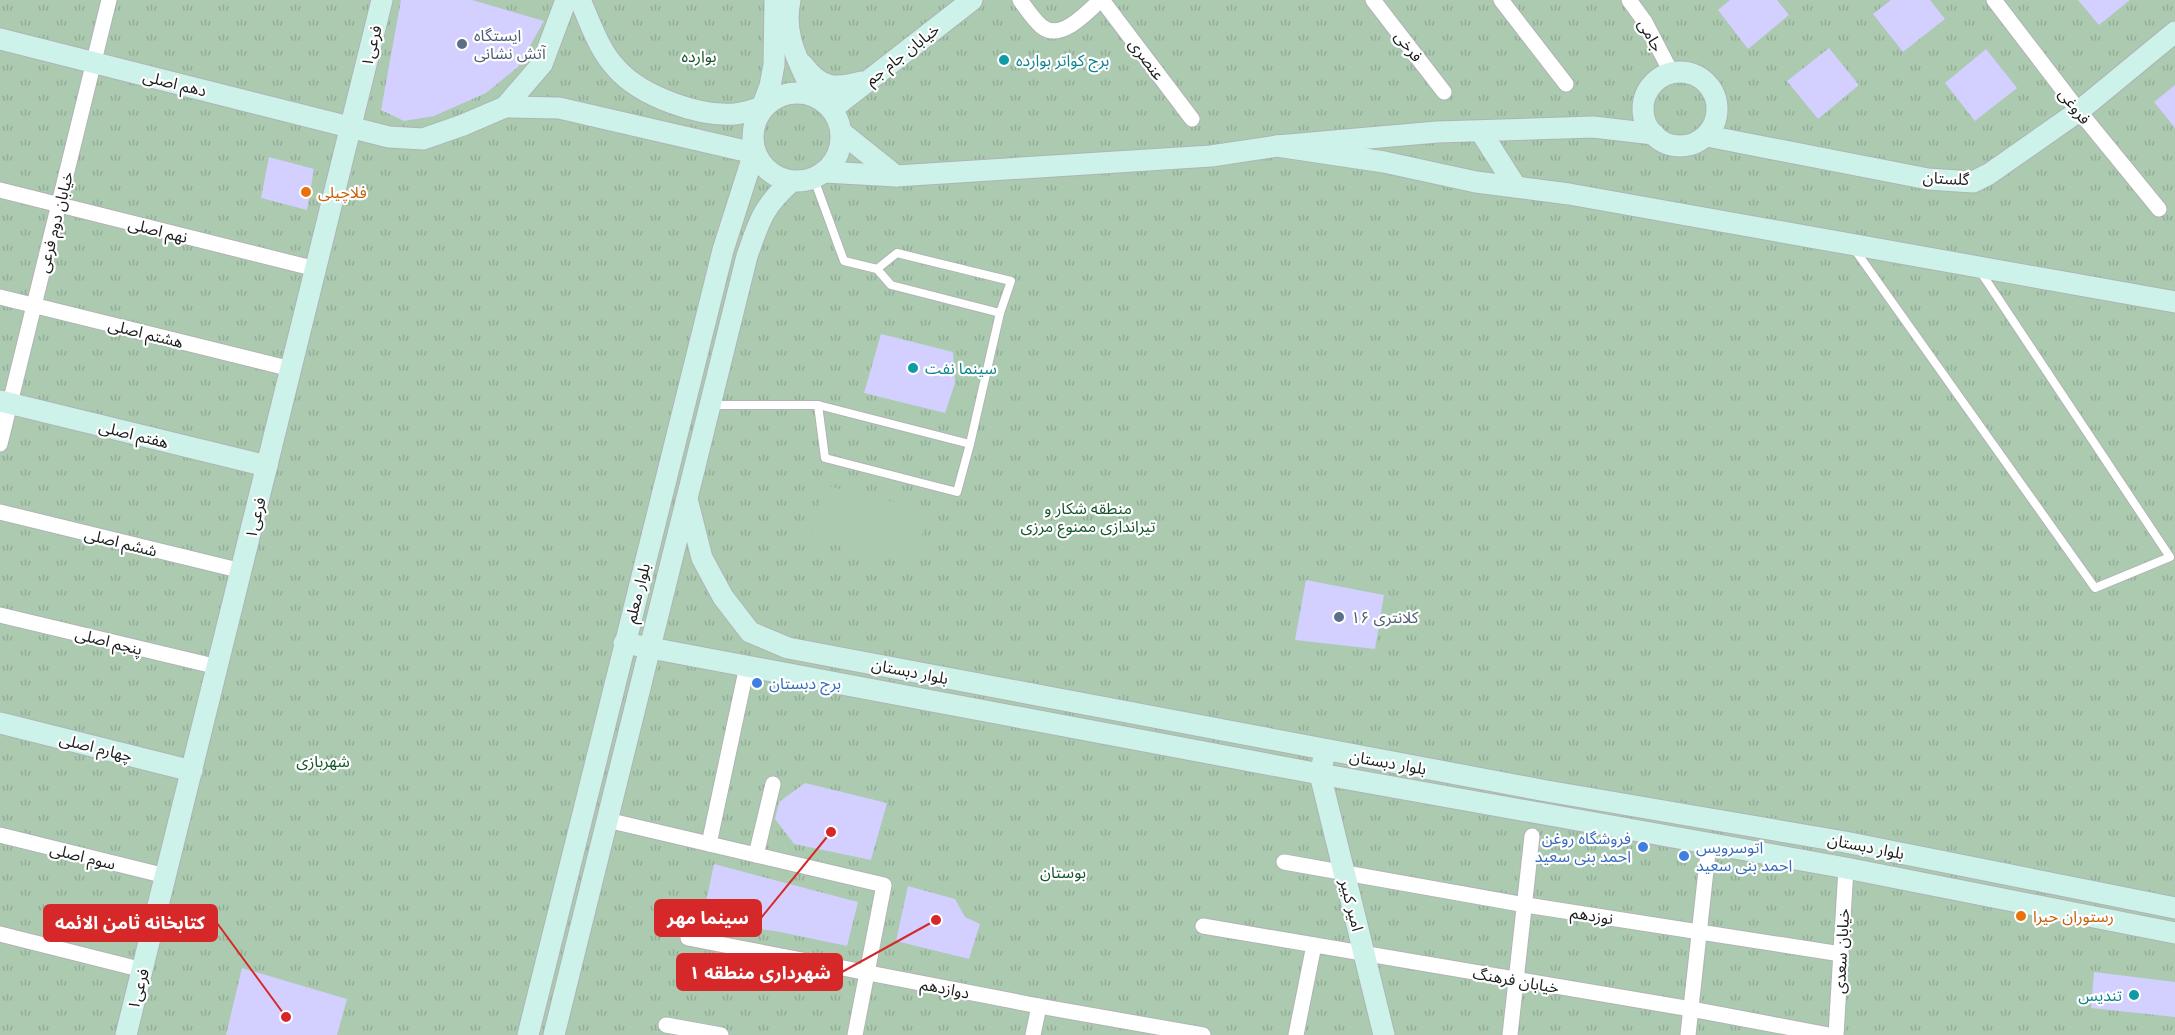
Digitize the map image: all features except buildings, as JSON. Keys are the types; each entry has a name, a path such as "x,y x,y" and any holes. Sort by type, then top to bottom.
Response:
{"street":[{"name":"خیابان دوم فرعی","path":"0,444 5,402 34,306 109,0"},
{"name":"فرعی۱","path":"126,1035 382,0"},
{"path":"505,107 543,64 566,0"},
{"path":"580,0 598,44 617,70 641,88 669,102 703,111 733,114 762,107 778,97 791,93 814,95"},
{"path":"775,0 774,65 770,86 752,139 754,153 764,167 776,177 791,182 802,182 819,176 896,176 1210,156 1277,146 1437,132 1593,127 1654,134 1670,144 1689,145 1707,135 1717,119 1717,99 1707,82 1691,73 1671,72 1654,81 1644,98 1644,117 1654,134"},
{"path":"790,0 788,37 814,95 832,109 841,132 840,146 835,161 819,176"},
{"name":"خیابان جام جم","path":"832,109 972,0"},
{"path":"1020,0 1040,26 1053,31 1067,27 1101,0"},
{"name":"عنصری","path":"1101,0 1192,119"},
{"name":"فرخی","path":"1373,0 1444,92"},
{"path":"1501,0 1566,84"},
{"name":"جامی","path":"1629,0 1645,22 1671,72"},
{"name":"فروغی","path":"1994,0 2079,111 2159,209"},
{"name":"گلستان","path":"1707,135 1928,179 1973,182 1989,174 2079,111 2175,32"},
{"name":"دهم اصلی","path":"0,39 389,137 423,139 505,107"},
{"path":"795,53 814,78 829,86 842,87 868,80"},
{"path":"505,107 559,108 754,153"},
{"path":"841,132 896,176"},
{"path":"1481,132 1516,187"},
{"path":"1277,146 1384,162 1476,182 1569,194 2175,302"},
{"name":"بلوار معلم","path":"528,1035 723,250 754,153"},
{"name":"بلوار معلم","path":"554,1035 747,256 761,216 774,197 791,182"},
{"name":"نهم اصلی","path":"0,190 316,269"},
{"name":"هشتم اصلی","path":"0,297 291,369"},
{"name":"هفتم اصلی","path":"5,402 267,466"},
{"name":"بلوار دبستان","path":"687,499 702,558 723,597 750,632 788,648 1541,790 1845,842 2175,908"},
{"name":"ششم اصلی","path":"0,513 242,571"},
{"name":"پنجم اصلی","path":"0,615 218,667"},
{"name":"بلوار دبستان","path":"624,643 1320,774 1846,868 2175,933"},
{"path":"710,844 747,666"},
{"name":"چهارم اصلی","path":"0,723 192,771"},
{"path":"1320,774 1325,750"},
{"name":"امیر کبیر","path":"1320,774 1384,1035"},
{"path":"756,855 773,784"},
{"path":"607,820 884,885 855,1035"},
{"name":"سوم اصلی","path":"0,835 166,876"},
{"path":"1510,1035 1532,836"},
{"path":"1688,1035 1709,843"},
{"name":"نوزدهم","path":"1284,862 1526,905 1841,954"},
{"name":"خیابان سعدی","path":"1836,1035 1846,868"},
{"name":"خیابان فرهنگ","path":"1203,926 1691,1009 1829,1035"},
{"path":"0,934 143,970"},
{"name":"دوازدهم","path":"688,938 1160,1031 1203,1035"},
{"path":"1296,1035 1314,945"},
{"path":"1033,1035 1039,1006"},
{"path":"666,1025 721,1035"}],"lane":[{"path":"819,176 844,261 877,269 891,285 1000,313"},
{"path":"1851,244 2095,588 2170,557 1977,266"},
{"path":"818,405 825,458 957,492 1000,313 1011,281 897,253 877,269"},
{"path":"710,405 818,405 970,444"}],"green space":[{"name":"منطقه شکار و تیراندازی ممنوع مرزی","path":"0,0 2175,0 2175,1035 0,1035"},
{"path":"824,485 928,510 915,564 811,539"}],"place":[{"name":"ایستگاه آتش نشانی","path":"462,44"},
{"name":"برج کواتر بوارده","path":"1004,60"},
{"name":"فلاچیلی","path":"306,192"},
{"name":"سینما نفت","path":"913,368"},
{"name":"کلانتری ۱۶","path":"1339,617"},
{"name":"برج دبستان","path":"757,683"},
{"name":"سینما مهر","path":"831,832"},
{"name":"فروشگاه روغن احمد بنی سعید","path":"1643,847"},
{"name":"اتوسرویس احمد بنی سعید","path":"1684,856"},
{"name":"رستوران حیرا","path":"2021,916"},
{"name":"شهرداری منطقه ۱","path":"936,920"},
{"name":"تندیس","path":"2134,995"},
{"name":"کتابخانه ثامن الائمه","path":"286,1017"}],"park label":[{"name":"بوارده","path":"699,56"},
{"name":"شهربازی","path":"323,761"},
{"name":"بوستان","path":"1063,872"}]}
